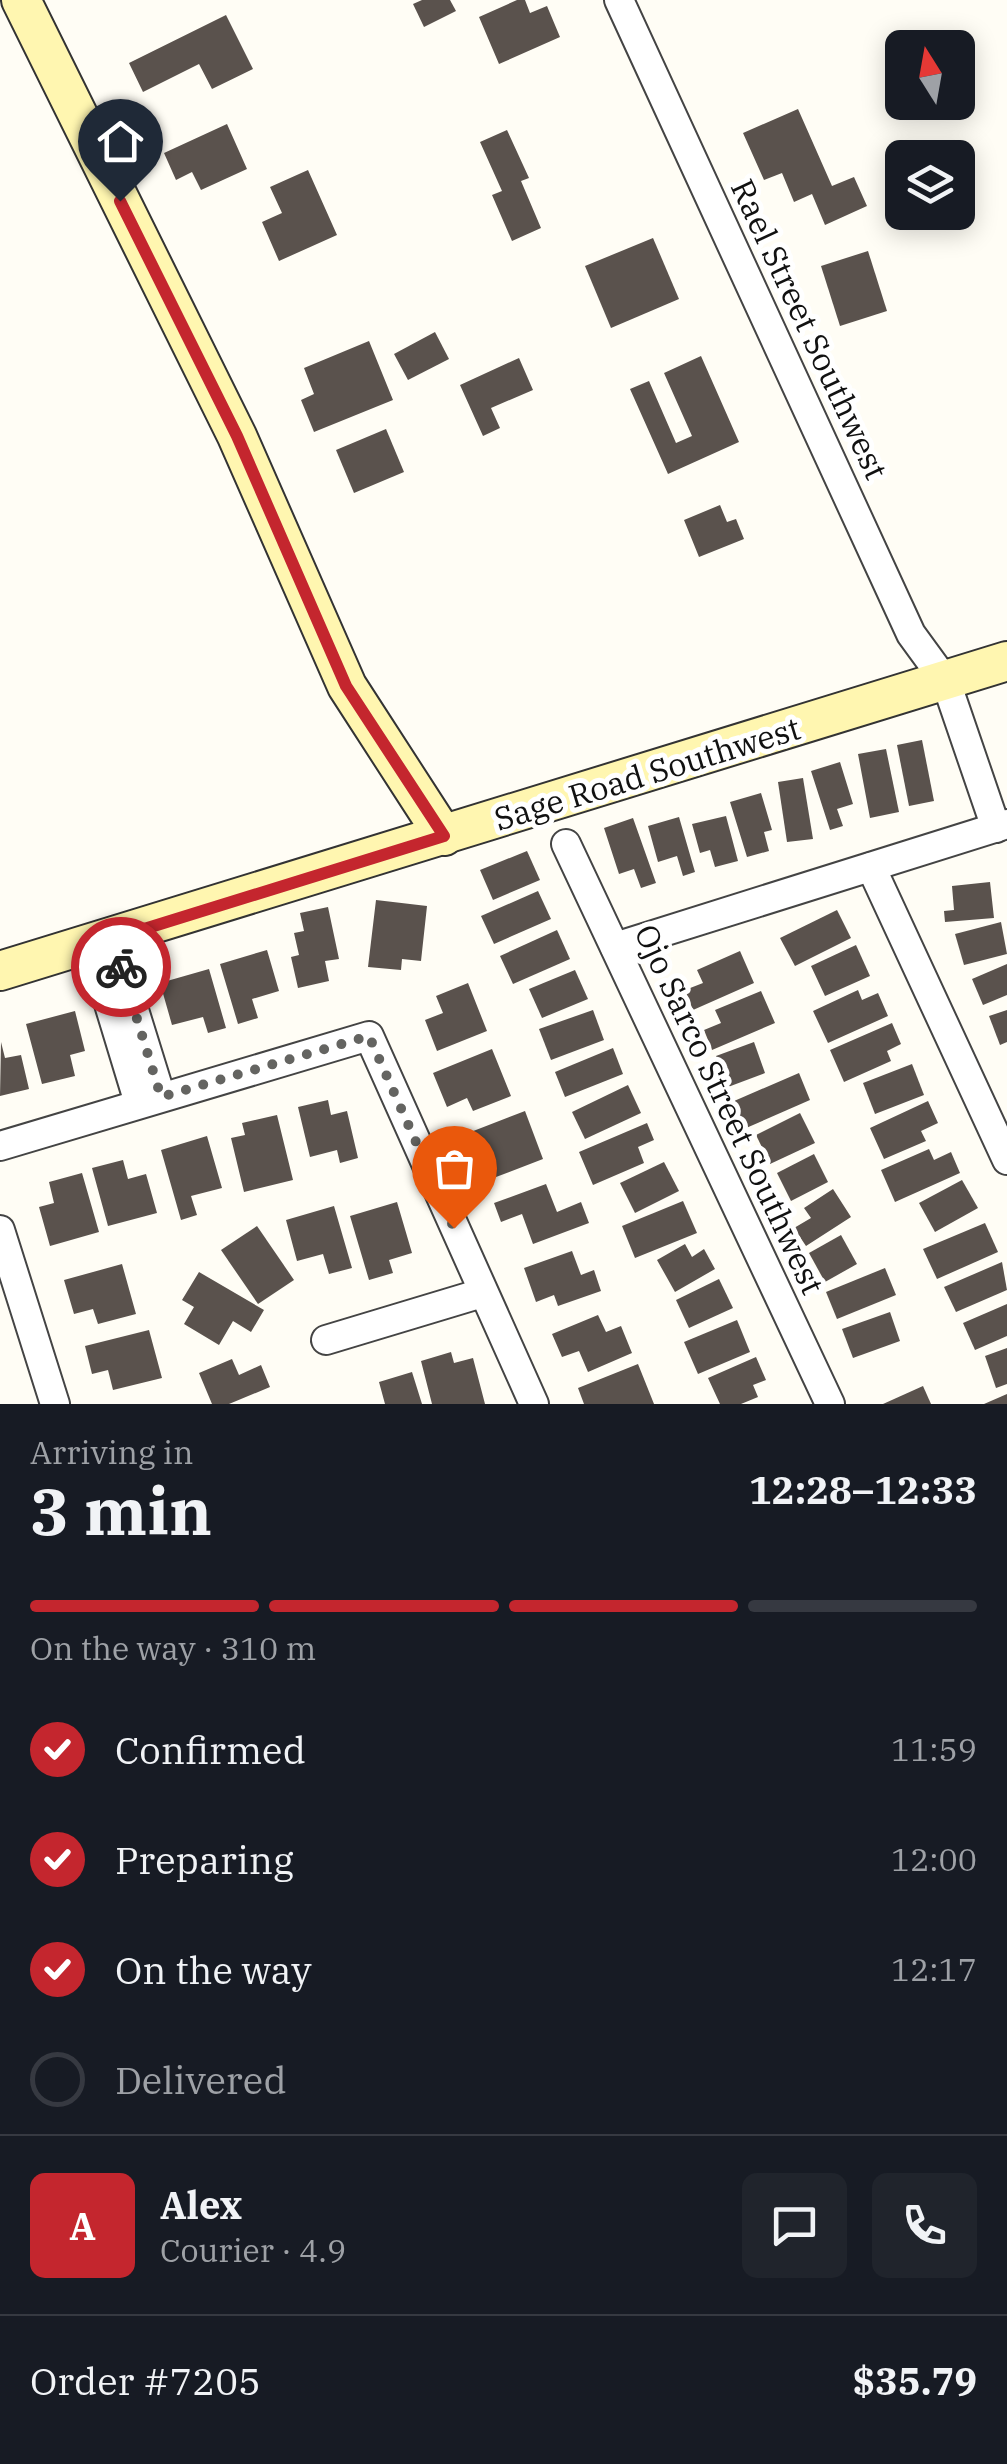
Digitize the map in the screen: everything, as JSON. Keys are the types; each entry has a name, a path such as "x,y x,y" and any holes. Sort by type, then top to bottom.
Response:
{"street":[{"path":"21,0 237,436 346,686 444,836"},
{"name":"Rael Street Southwest","path":"619,0 911,634 946,682 1001,826"},
{"name":"Sage Road Southwest","path":"0,971 1007,661"},
{"path":"615,948 1001,826"},
{"name":"Ojo Sarco Street Southwest","path":"566,844 830,1404"},
{"path":"871,868 1007,1160"},
{"path":"101,942 150,1100"},
{"path":"0,1146 369,1036 534,1404"},
{"path":"0,1230 55,1404"},
{"path":"326,1340 482,1292"}],"building":[{"path":"422,0 450,0 456,11 424,27 413,4"},
{"path":"525,0 530,13 547,6 560,37 499,64 479,17"},
{"path":"226,15 253,69 212,89 199,64 143,92 129,63"},
{"path":"798,109 832,186 854,177 867,206 825,225 812,194 794,202 782,173 764,180 743,133"},
{"path":"227,124 247,169 201,190 192,172 176,180 164,153"},
{"path":"507,130 529,178 521,181 541,228 512,241 492,195 502,191 480,142"},
{"path":"308,170 337,235 279,261 262,222 282,213 270,187"},
{"path":"653,238 679,299 611,328 585,266"},
{"path":"868,251 887,311 840,326 821,266"},
{"path":"435,332 449,359 408,380 394,354"},
{"path":"369,341 393,400 314,432 301,400 314,394 304,368"},
{"path":"701,356 739,442 668,474 630,389 649,381 676,443 692,436 664,373"},
{"path":"519,358 533,390 491,408 500,428 483,436 460,385"},
{"path":"386,429 404,472 354,493 336,450"},
{"path":"720,505 727,522 736,519 744,539 699,557 684,520"},
{"path":"922,740 934,801 909,806 897,745"},
{"path":"886,749 899,812 870,818 858,754"},
{"path":"840,762 853,804 837,809 843,826 830,830 811,771"},
{"path":"803,778 813,839 787,842 778,782"},
{"path":"761,793 772,830 764,832 769,851 747,857 730,802"},
{"path":"726,816 738,861 715,867 710,850 700,853 692,824"},
{"path":"679,817 695,872 683,876 677,856 658,862 648,826"},
{"path":"633,818 656,883 641,888 634,869 619,874 604,828"},
{"path":"527,851 540,880 493,900 480,870"},
{"path":"990,882 994,918 945,922 944,911 954,910 952,886"},
{"path":"538,891 551,919 494,944 481,916"},
{"path":"376,900 427,906 421,961 402,959 401,970 368,967"},
{"path":"328,907 339,959 325,961 329,981 298,988 291,957 299,955 294,933 304,931 300,913"},
{"path":"837,910 851,938 795,966 780,938"},
{"path":"1001,922 1007,954 964,965 955,934"},
{"path":"557,930 570,959 513,984 500,956"},
{"path":"856,945 870,976 825,996 811,966"},
{"path":"267,950 279,991 252,999 258,1018 238,1024 220,964"},
{"path":"740,951 754,983 693,1010 685,990 703,983 697,970"},
{"path":"1007,964 1007,995 983,1005 972,979"},
{"path":"209,969 226,1028 208,1033 203,1017 172,1025 160,983"},
{"path":"575,970 588,999 542,1018 529,989"},
{"path":"468,983 487,1031 437,1051 425,1020 443,1013 436,996"},
{"path":"858,990 862,1000 878,993 888,1016 828,1043 813,1011"},
{"path":"761,991 775,1023 712,1050 704,1030 721,1023 715,1010"},
{"path":"593,1010 604,1040 551,1060 539,1029"},
{"path":"1007,1010 1007,1042 1000,1045 989,1016"},
{"path":"75,1011 85,1051 70,1055 75,1076 42,1084 26,1024"},
{"path":"892,1023 901,1044 887,1051 891,1061 844,1082 830,1050"},
{"path":"1,1042 5,1058 21,1055 29,1089 0,1096"},
{"path":"754,1042 765,1073 728,1087 716,1056"},
{"path":"613,1048 623,1074 565,1097 555,1072"},
{"path":"492,1049 511,1096 473,1111 467,1098 447,1107 433,1073"},
{"path":"912,1064 924,1095 875,1114 863,1083"},
{"path":"799,1073 810,1100 730,1135 718,1108"},
{"path":"628,1085 641,1113 585,1139 572,1112"},
{"path":"328,1100 331,1115 347,1111 358,1158 340,1163 337,1150 310,1157 298,1107"},
{"path":"928,1101 938,1123 921,1131 926,1141 884,1159 870,1128"},
{"path":"525,1111 543,1159 496,1177 490,1161 475,1166 463,1135"},
{"path":"800,1113 815,1143 770,1164 756,1135"},
{"path":"277,1115 293,1180 244,1192 231,1138 245,1135 242,1123"},
{"path":"647,1123 654,1140 638,1147 644,1163 593,1185 579,1152"},
{"path":"207,1136 222,1188 191,1196 197,1215 181,1220 161,1150"},
{"path":"929,1149 934,1160 951,1152 960,1173 895,1202 881,1170"},
{"path":"814,1154 828,1182 791,1201 777,1173"},
{"path":"123,1160 128,1179 146,1174 157,1213 108,1226 92,1168"},
{"path":"664,1162 679,1191 635,1213 620,1183"},
{"path":"82,1173 99,1232 50,1246 39,1207 54,1203 49,1182"},
{"path":"962,1180 978,1208 935,1232 919,1203"},
{"path":"546,1184 557,1212 581,1202 589,1223 533,1244 522,1214 501,1222 494,1203"},
{"path":"833,1189 851,1217 806,1246 794,1228 811,1218 804,1208"},
{"path":"683,1201 697,1233 635,1258 622,1226"},
{"path":"397,1202 412,1253 389,1260 393,1273 369,1280 350,1216"},
{"path":"334,1206 352,1268 329,1274 323,1254 297,1261 286,1220"},
{"path":"985,1223 998,1252 937,1279 923,1249"},
{"path":"257,1226 294,1280 258,1304 221,1250"},
{"path":"841,1235 857,1264 825,1282 809,1253"},
{"path":"685,1244 692,1257 704,1249 715,1269 675,1292 657,1260"},
{"path":"572,1251 581,1275 594,1270 601,1291 558,1306 554,1295 536,1302 524,1268"},
{"path":"1002,1262 1007,1290 956,1312 944,1287"},
{"path":"122,1264 136,1314 98,1324 93,1309 74,1314 64,1280"},
{"path":"885,1268 896,1295 837,1319 826,1292"},
{"path":"199,1272 264,1310 251,1332 233,1321 219,1345 184,1324 194,1307 182,1300"},
{"path":"719,1279 733,1308 689,1328 676,1300"},
{"path":"1007,1304 1007,1336 975,1350 963,1323"},
{"path":"890,1312 900,1341 853,1358 842,1329"},
{"path":"598,1315 606,1332 621,1326 632,1353 588,1372 579,1351 562,1357 552,1334"},
{"path":"737,1320 750,1352 698,1374 684,1342"},
{"path":"149,1330 162,1378 113,1390 108,1370 92,1374 85,1346"},
{"path":"1007,1348 1007,1384 996,1388 985,1356"},
{"path":"451,1352 454,1363 473,1358 485,1404 432,1404 421,1361"},
{"path":"756,1357 766,1380 753,1385 758,1397 741,1404 720,1404 708,1378"},
{"path":"232,1359 239,1375 261,1365 270,1387 229,1404 212,1404 199,1373"},
{"path":"638,1364 654,1404 584,1404 578,1388"},
{"path":"412,1372 422,1404 385,1404 379,1382"},
{"path":"923,1386 931,1404 883,1404"},
{"path":"1007,1394 1007,1404 984,1404"}],"way so far":[{"path":"121,967 161,1097 369,1036 454,1228"}],"route":[{"path":"120,201 237,436 346,686 444,836 112,939 121,967"}]}
